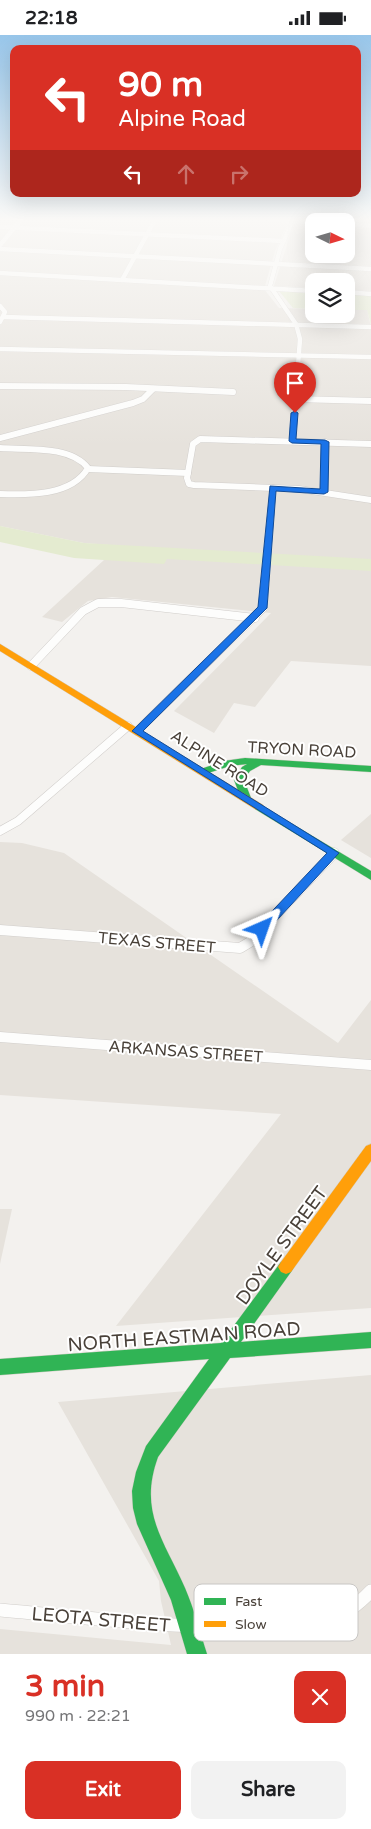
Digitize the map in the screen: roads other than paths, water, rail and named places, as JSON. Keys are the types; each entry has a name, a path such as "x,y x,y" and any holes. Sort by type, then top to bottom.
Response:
{"main road":[{"name":"ALPINE ROAD","path":"0,647 371,876"},
{"name":"TRYON ROAD","path":"202,772 234,762 371,769"},
{"path":"247,799 240,788 239,780 241,774 246,769 261,762"},
{"name":"DOYLE STREET","path":"197,1654 178,1592 145,1524 140,1502 139,1483 148,1457 371,1150"},
{"name":"NORTH EASTMAN ROAD","path":"0,1367 371,1340"}],"street":[{"path":"276,296 296,323 300,341 292,441"},
{"path":"0,306 5,312 0,322"},
{"path":"3,317 296,323 371,327"},
{"path":"0,349 371,357"},
{"path":"0,386 153,389 189,393 233,392"},
{"path":"0,438 133,403 145,397 153,389"},
{"path":"296,399 371,401"},
{"path":"371,444 198,440 193,444 187,482 192,485 324,492 371,500"},
{"path":"324,492 325,442"},
{"path":"0,448 74,456 84,461 88,469"},
{"path":"88,469 188,473"},
{"path":"0,494 32,493 58,488 79,479 88,469"},
{"path":"0,831 18,821 133,729 255,617 264,603 272,488"},
{"path":"31,666 82,611 98,603 121,603 255,617"},
{"name":"TEXAS STREET","path":"0,930 240,948 250,942 334,853"},
{"name":"ARKANSAS STREET","path":"0,1037 371,1065"},
{"name":"LEOTA STREET","path":"358,1603 371,1591"},
{"name":"LEOTA STREET","path":"0,1610 194,1627"}]}
